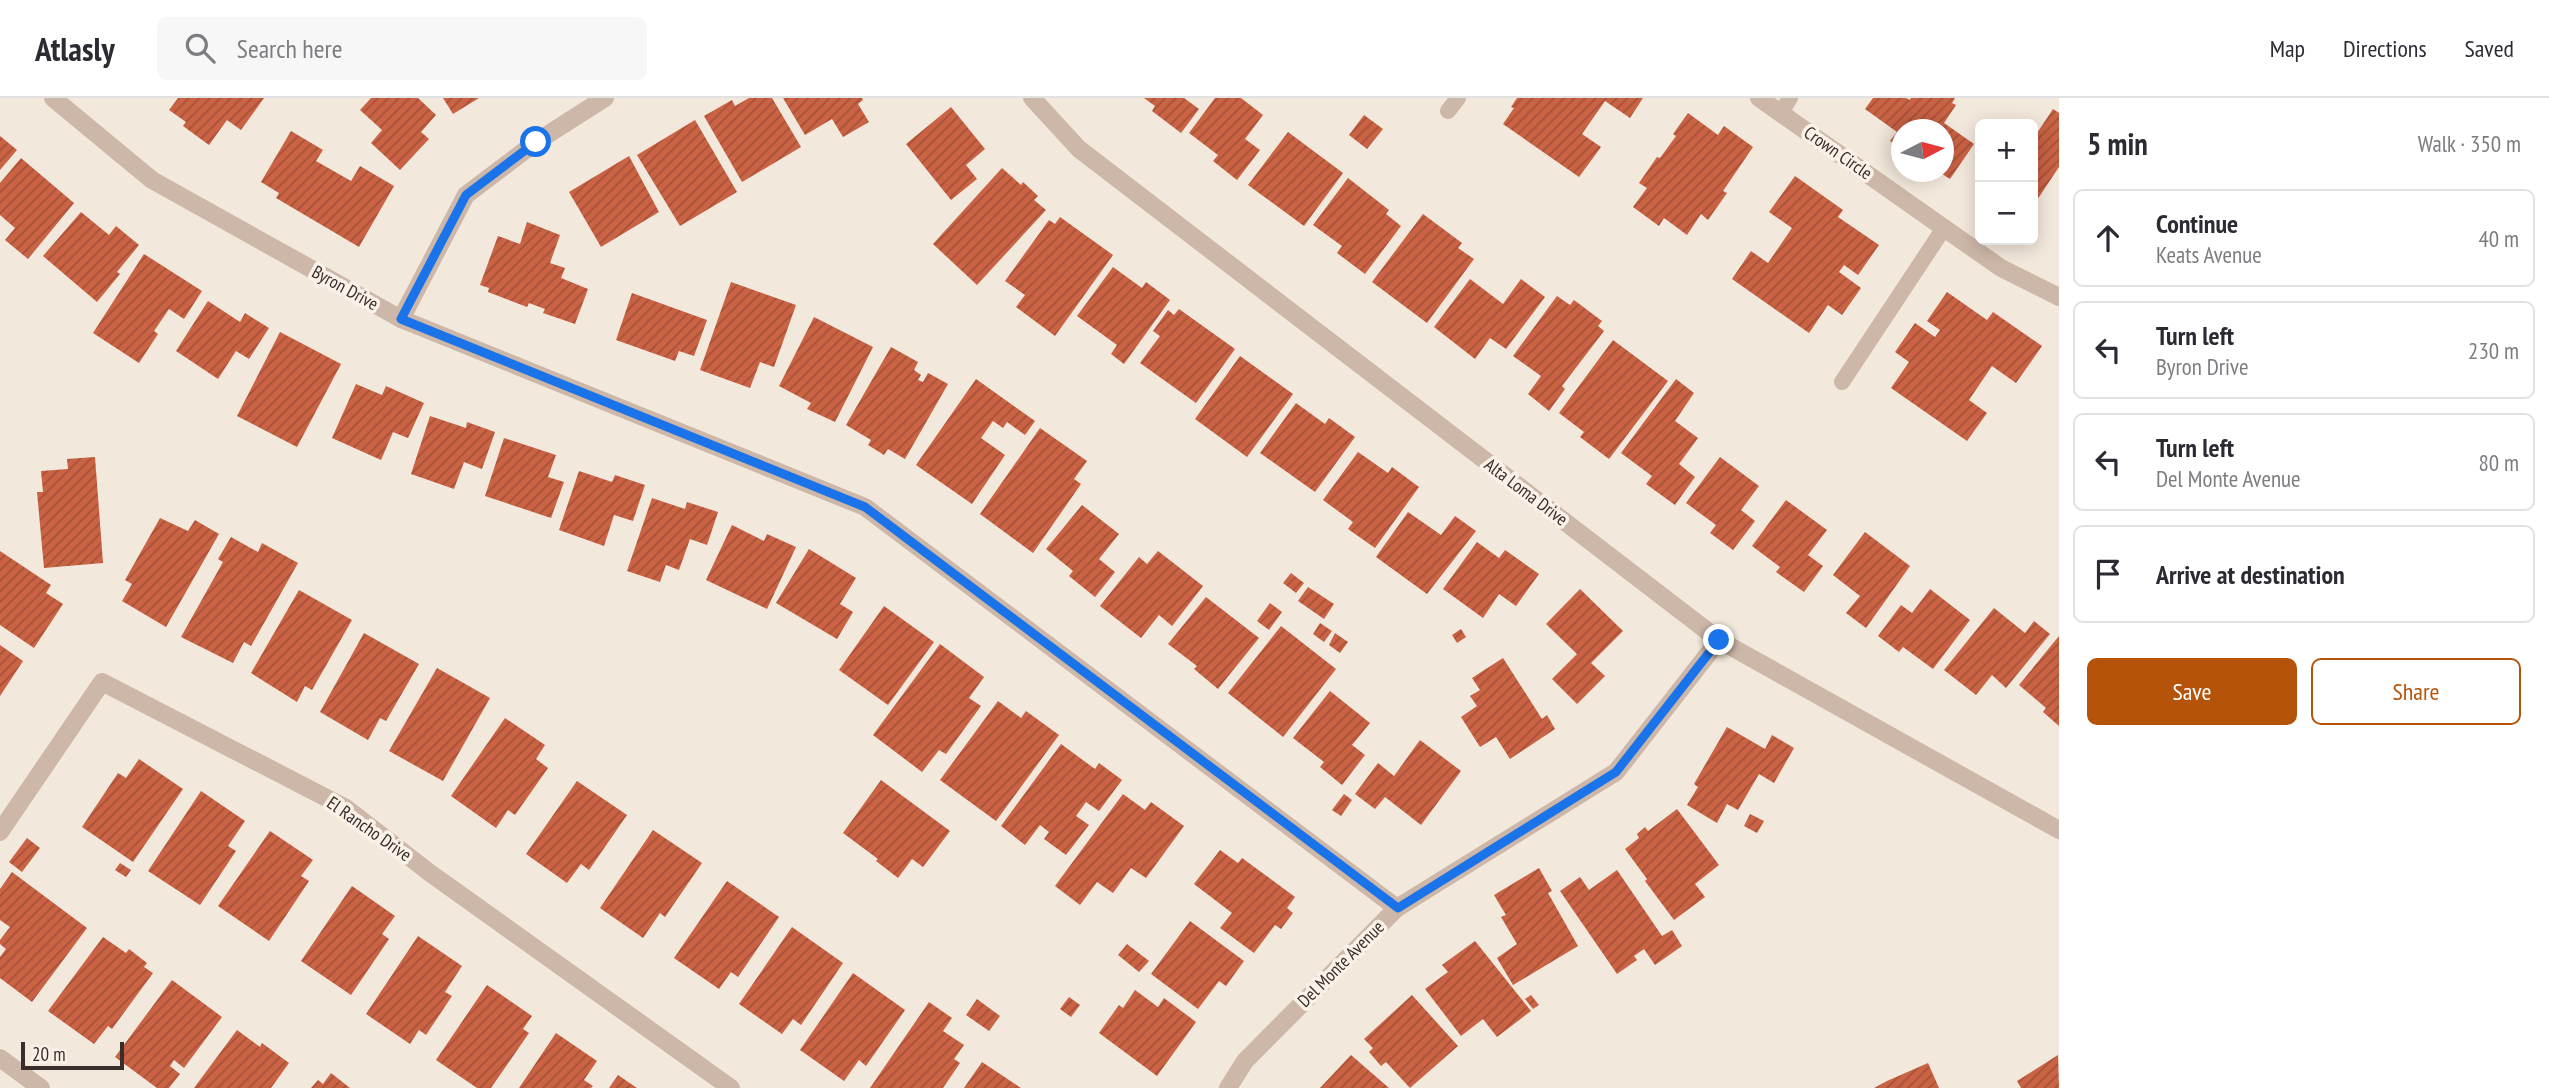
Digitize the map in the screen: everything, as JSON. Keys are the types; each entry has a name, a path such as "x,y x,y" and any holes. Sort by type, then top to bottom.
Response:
{"street":[{"name":"Byron Drive","path":"53,98 152,180 401,319 865,507 1398,908"},
{"path":"401,319 466,195 536,142 605,98"},
{"name":"Alta Loma Drive","path":"1032,98 1079,149 1719,640 2059,830"},
{"name":"Crown Circle","path":"1759,98 1785,105 1944,228 2001,268 2059,297"},
{"name":"Del Monte Avenue","path":"1228,1088 1245,1061 1398,908 1616,772 1719,640"},
{"name":"El Rancho Drive","path":"0,832 102,682 346,808 430,873 731,1088"},
{"path":"0,1059 41,1088"}],"lane":[{"path":"1842,382 1944,228"}],"building":[{"path":"178,98 264,98 241,130 227,120 209,145 183,126 186,122 169,110"},
{"path":"371,98 418,98 436,115 421,132 429,139 400,170 371,143 382,130 360,110"},
{"path":"443,98 479,98 453,114"},
{"path":"749,98 772,98 801,147 742,182 704,116 732,100 735,106"},
{"path":"783,98 862,98 858,104 869,122 843,137 832,119 805,135"},
{"path":"1144,98 1184,98 1199,109 1181,133 1152,111 1155,106"},
{"path":"1215,98 1241,98 1263,115 1245,139 1260,150 1237,180 1213,161 1218,155 1189,133"},
{"path":"1517,98 1643,98 1630,118 1605,101 1582,134 1601,147 1579,177 1503,124"},
{"path":"1873,98 1955,98 1952,103 1956,105 1947,119 1891,119 1891,128 1865,109"},
{"path":"951,107 985,149 966,165 977,179 951,200 906,144"},
{"path":"2053,109 2059,113 2059,167 2038,198 2038,182 2038,132"},
{"path":"1688,113 1718,135 1724,126 1753,147 1723,191 1727,193 1708,220 1701,214 1687,235 1664,218 1659,226 1633,207 1647,188 1639,183 1676,136 1673,134"},
{"path":"1364,115 1383,129 1367,149 1349,135"},
{"path":"695,120 737,192 680,226 637,155"},
{"path":"1954,130 1974,144 1954,173"},
{"path":"291,131 323,150 316,161 351,181 360,166 394,186 359,247 276,198 279,193 261,182"},
{"path":"1288,132 1343,173 1304,226 1248,185"},
{"path":"0,136 17,150 0,170"},
{"path":"629,156 659,212 601,247 569,192"},
{"path":"21,158 74,203 28,259 5,240 15,228 0,215 0,183"},
{"path":"1002,168 1038,196 1034,200 1046,210 977,285 933,244"},
{"path":"1795,176 1843,210 1838,217 1879,245 1858,275 1844,265 1839,272 1861,288 1842,315 1828,305 1809,333 1732,279 1751,251 1768,263 1792,228 1769,212"},
{"path":"1348,178 1389,210 1386,214 1401,226 1365,274 1337,253 1342,246 1313,225"},
{"path":"81,212 109,235 116,226 139,245 97,302 43,256"},
{"path":"1423,214 1462,243 1458,248 1474,259 1427,323 1372,282"},
{"path":"1060,217 1113,255 1055,336 1016,307 1025,295 1005,281 1049,220 1055,224"},
{"path":"527,222 560,235 550,263 565,268 561,278 588,289 575,324 543,313 545,309 529,303 527,307 488,292 489,288 480,285 498,236 520,244"},
{"path":"144,254 202,291 184,319 169,309 154,331 158,334 139,363 93,333"},
{"path":"1113,267 1142,288 1146,282 1170,300 1124,364 1111,354 1117,345 1077,316"},
{"path":"1470,279 1503,304 1521,279 1545,297 1506,349 1490,338 1475,359 1434,327"},
{"path":"731,282 796,305 774,367 760,362 750,388 700,370"},
{"path":"1947,292 1987,320 1993,312 2042,346 2016,383 1992,366 1969,400 1987,413 1967,441 1891,388 1909,362 1895,352 1915,323 1935,337 1940,330 1927,321"},
{"path":"632,293 707,320 694,356 679,351 675,361 616,340"},
{"path":"1557,296 1570,305 1574,300 1602,321 1598,326 1604,331 1562,386 1565,389 1549,411 1528,394 1541,376 1513,356"},
{"path":"208,301 240,322 245,313 269,328 249,359 236,351 218,379 176,351"},
{"path":"1179,309 1235,349 1196,403 1140,363 1160,336 1153,331 1168,310 1174,315"},
{"path":"814,317 873,347 835,422 807,409 811,403 779,386"},
{"path":"280,332 341,364 297,447 237,416"},
{"path":"1613,340 1668,381 1609,459 1580,437 1584,432 1559,413"},
{"path":"891,347 918,362 914,370 921,375 918,380 923,382 928,373 948,384 905,459 888,449 884,455 868,445 871,440 846,425"},
{"path":"1240,356 1293,394 1247,457 1195,419"},
{"path":"976,379 1035,421 1025,435 1007,422 1003,428 993,421 981,438 1005,455 972,504 916,465"},
{"path":"1676,379 1694,393 1675,421 1698,438 1679,464 1695,477 1675,505 1646,484 1652,476 1621,453"},
{"path":"356,384 382,395 386,386 424,403 408,438 393,432 381,460 332,438"},
{"path":"1296,403 1325,424 1329,418 1355,437 1315,492 1260,453"},
{"path":"430,416 466,428 467,422 495,432 482,469 464,462 454,489 411,474"},
{"path":"1040,428 1087,461 1074,479 1081,484 1033,553 980,514"},
{"path":"504,438 556,455 548,477 564,482 551,518 485,496"},
{"path":"1358,452 1388,473 1392,467 1419,487 1375,548 1348,529 1353,522 1323,500"},
{"path":"95,457 103,563 44,568 37,492 43,492 41,471 68,469 67,459"},
{"path":"1720,457 1759,486 1741,510 1755,521 1733,550 1710,533 1716,525 1686,503"},
{"path":"579,471 612,482 615,475 645,485 633,521 614,515 604,546 559,530"},
{"path":"652,498 685,509 687,502 718,512 707,545 690,539 679,570 666,565 660,582 627,571"},
{"path":"1786,500 1827,530 1808,555 1823,566 1804,592 1776,572 1780,567 1752,546"},
{"path":"1082,505 1119,534 1099,559 1115,572 1095,597 1069,576 1073,571 1046,549"},
{"path":"1408,512 1441,535 1455,516 1476,531 1427,594 1376,557"},
{"path":"160,518 188,531 195,520 219,534 166,627 122,601 132,584 125,580"},
{"path":"732,525 764,541 767,534 796,547 767,609 706,580"},
{"path":"1865,532 1910,566 1866,628 1846,613 1860,596 1833,575"},
{"path":"231,537 258,552 262,543 298,563 251,646 244,642 233,663 181,637 223,562 218,559"},
{"path":"1477,542 1499,558 1505,550 1539,574 1516,606 1499,594 1483,618 1443,589"},
{"path":"809,549 856,578 840,604 853,612 837,639 776,603"},
{"path":"0,551 51,585 46,593 63,604 34,648 0,625"},
{"path":"1158,551 1203,586 1172,626 1159,615 1141,638 1100,606 1139,557 1147,564"},
{"path":"1291,573 1304,583 1296,593 1283,583"},
{"path":"1308,587 1334,604 1324,619 1298,601"},
{"path":"1580,589 1623,631 1591,663 1605,676 1577,704 1552,679 1577,654 1546,624"},
{"path":"1930,589 1970,620 1933,669 1903,647 1899,652 1878,636 1901,605 1912,613"},
{"path":"299,590 352,620 312,690 305,686 297,702 251,673"},
{"path":"1206,597 1259,638 1218,689 1194,669 1197,666 1168,644"},
{"path":"1270,603 1282,612 1269,630 1257,621"},
{"path":"884,606 934,642 888,705 839,670"},
{"path":"1994,608 2025,633 2034,621 2050,634 2006,688 1992,675 1976,695 1944,670"},
{"path":"1320,623 1332,631 1324,642 1313,634"},
{"path":"1281,626 1336,669 1283,737 1228,693"},
{"path":"1461,629 1466,637 1457,643 1452,635"},
{"path":"364,633 419,664 386,721 380,718 368,740 320,712"},
{"path":"1335,633 1348,642 1340,653 1329,645"},
{"path":"2059,636 2059,726 2043,712 2046,708 2019,685"},
{"path":"940,644 984,677 969,698 981,706 946,754 939,750 922,772 873,735"},
{"path":"0,645 23,661 0,696"},
{"path":"1503,658 1542,719 1547,715 1555,729 1510,759 1496,737 1480,747 1461,717 1477,706 1470,696 1480,690 1472,678"},
{"path":"437,668 490,698 443,781 389,751"},
{"path":"1330,691 1370,723 1352,745 1365,755 1342,785 1320,767 1324,762 1293,738"},
{"path":"998,701 1021,718 1026,711 1059,735 996,821 940,780"},
{"path":"505,718 545,745 536,759 548,768 515,815 508,810 496,828 451,796"},
{"path":"1727,727 1765,749 1772,735 1794,748 1774,783 1759,774 1738,810 1727,804 1717,823 1687,805 1698,787 1694,784"},
{"path":"1420,740 1461,771 1421,825 1385,797 1375,809 1355,794 1378,763 1394,776"},
{"path":"1061,744 1095,769 1099,763 1122,780 1099,811 1086,802 1076,816 1089,825 1066,855 1044,839 1049,832 1040,825 1025,845 1001,826"},
{"path":"139,759 183,789 133,862 82,827 118,773 126,778"},
{"path":"881,780 950,831 923,867 912,859 898,878 843,833"},
{"path":"577,781 627,815 589,870 581,864 567,883 526,854"},
{"path":"201,791 245,821 228,846 236,851 200,905 148,871"},
{"path":"1123,794 1145,810 1151,802 1184,826 1146,878 1131,868 1113,893 1097,882 1080,905 1055,886"},
{"path":"1344,794 1352,800 1341,816 1332,810"},
{"path":"1677,809 1719,865 1695,884 1705,897 1674,920 1625,849 1639,838 1637,834 1645,827 1648,831"},
{"path":"1750,814 1764,821 1757,833 1744,826"},
{"path":"653,830 702,863 665,917 660,913 643,938 600,908"},
{"path":"270,831 313,860 301,876 309,881 269,941 218,906"},
{"path":"27,838 40,848 22,872 9,862"},
{"path":"1220,850 1238,863 1242,858 1295,897 1287,908 1293,913 1281,929 1275,925 1254,953 1220,928 1232,913 1194,884"},
{"path":"120,863 131,870 126,877 115,870"},
{"path":"1539,868 1552,891 1548,893 1578,946 1513,985 1497,958 1517,944 1501,917 1506,915 1494,895"},
{"path":"1617,870 1662,936 1672,930 1682,946 1655,965 1644,949 1634,956 1637,960 1617,974 1560,891 1580,877 1589,890"},
{"path":"12,872 87,928 32,1002 0,978 0,957 6,949 0,944 0,940 10,927 0,920 0,889"},
{"path":"727,881 779,917 738,977 731,972 719,989 674,958"},
{"path":"352,886 395,916 382,934 389,939 351,995 301,961"},
{"path":"1190,921 1244,961 1226,986 1219,981 1198,1009 1151,974"},
{"path":"792,927 843,963 801,1025 793,1019 782,1034 739,1004"},
{"path":"418,936 462,966 445,992 452,996 426,1035 419,1030 410,1044 366,1014"},
{"path":"103,937 126,953 129,949 147,963 144,967 153,973 112,1029 108,1026 94,1044 48,1011"},
{"path":"1475,941 1531,1011 1497,1037 1483,1019 1461,1036 1425,989 1448,972 1442,965"},
{"path":"1127,944 1149,961 1139,972 1118,955"},
{"path":"853,973 905,1010 866,1066 859,1060 844,1081 800,1050"},
{"path":"172,980 222,1017 184,1068 174,1060 170,1066 180,1074 169,1088 157,1088 115,1057"},
{"path":"487,985 532,1016 523,1029 529,1033 491,1088 477,1088 436,1060"},
{"path":"1135,990 1158,1007 1164,998 1196,1022 1157,1076 1099,1033 1119,1005 1123,1008"},
{"path":"1412,995 1458,1046 1410,1088 1386,1062 1381,1066 1369,1052 1373,1048 1364,1039"},
{"path":"1531,995 1539,1005 1533,1009 1525,999"},
{"path":"1069,997 1080,1005 1071,1017 1060,1009"},
{"path":"977,999 1000,1016 989,1031 966,1015"},
{"path":"929,1002 952,1018 943,1031 964,1045 954,1059 960,1063 943,1088 870,1088"},
{"path":"237,1030 260,1047 262,1043 289,1063 271,1088 194,1088"},
{"path":"556,1033 597,1061 584,1080 593,1086 519,1088"},
{"path":"1351,1055 1389,1088 1320,1088"},
{"path":"2058,1055 2059,1088 2021,1088 2017,1081"},
{"path":"982,1062 1021,1088 964,1088"},
{"path":"1928,1063 1939,1088 1874,1088 1887,1081"},
{"path":"331,1073 350,1088 311,1088 318,1080 323,1084"},
{"path":"618,1075 637,1088 609,1088"}],"route":[{"path":"536,142 466,195 401,319 865,507 1398,908 1616,772 1719,640"}]}
